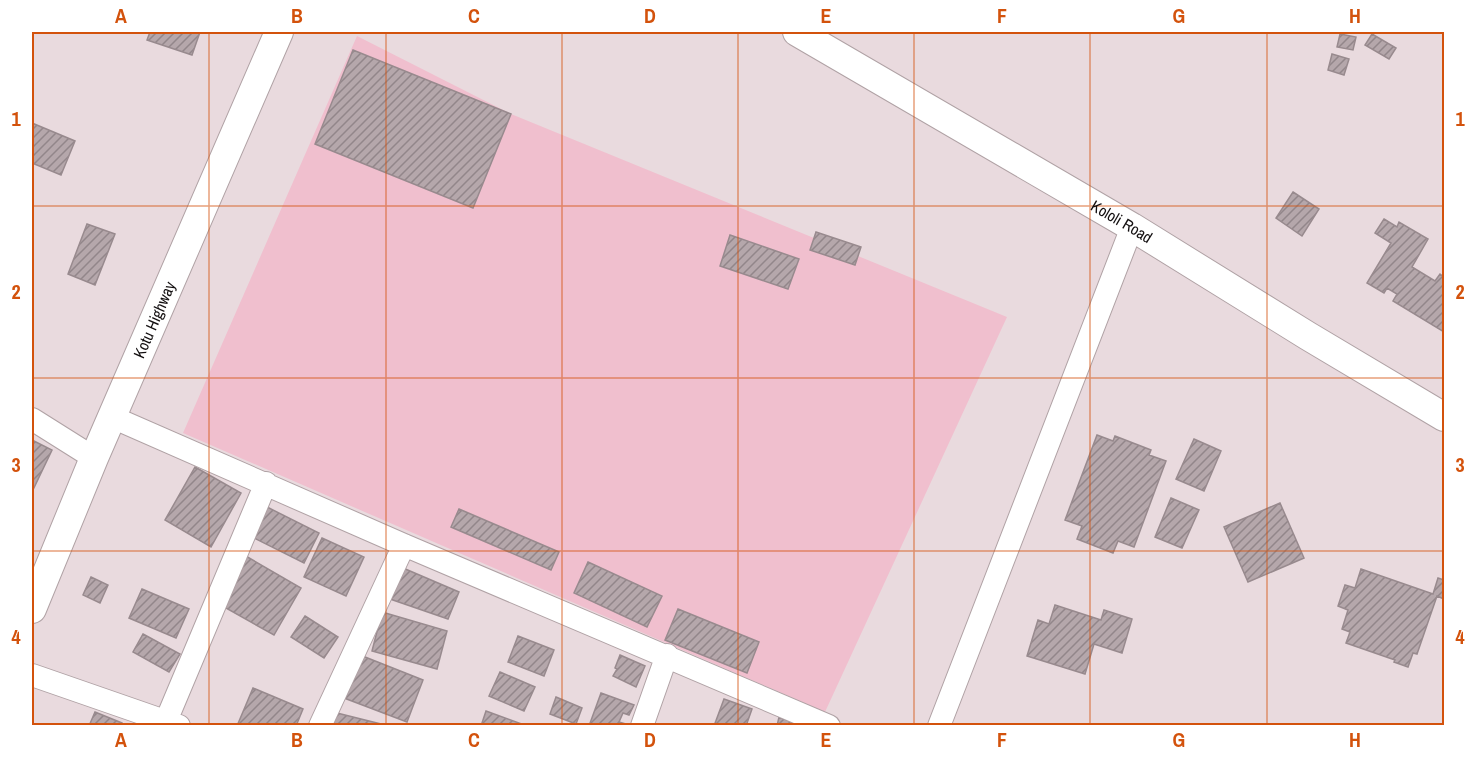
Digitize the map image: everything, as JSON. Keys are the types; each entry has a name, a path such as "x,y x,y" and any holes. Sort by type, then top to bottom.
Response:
{"street":[{"name":"Kotu Highway","path":"32,609 94,458 279,32"},
{"name":"Kololi Road","path":"797,32 1132,227 1444,417"},
{"path":"939,726 1132,227"},
{"path":"112,417 404,545 667,655 829,726"},
{"path":"32,418 94,458"},
{"path":"32,675 172,723 266,483"},
{"path":"320,726 404,545"},
{"path":"642,726 667,655"}],"shaded area":[{"path":"357,36 511,114 1007,317 825,712 183,433"}],"building":[{"path":"150,32 200,32 192,55 147,40"},
{"path":"1340,34 1356,37 1353,50 1337,47"},
{"path":"1372,34 1396,48 1389,59 1365,45"},
{"path":"353,50 511,114 473,208 315,144"},
{"path":"1332,54 1349,59 1344,75 1328,70"},
{"path":"32,123 75,141 61,175 32,163"},
{"path":"1293,192 1319,209 1302,236 1276,218"},
{"path":"1384,219 1397,227 1399,222 1428,239 1412,267 1435,281 1440,274 1444,277 1444,332 1393,301 1397,294 1387,288 1384,293 1367,283 1391,243 1375,233"},
{"path":"87,224 115,234 95,285 68,274"},
{"path":"816,232 861,247 855,265 810,250"},
{"path":"730,235 799,259 788,289 720,266"},
{"path":"1097,435 1113,441 1115,436 1151,450 1149,455 1166,461 1134,547 1118,541 1113,553 1077,539 1082,526 1065,520"},
{"path":"1194,439 1221,451 1204,491 1176,479"},
{"path":"32,440 52,450 32,492"},
{"path":"195,467 241,493 211,547 165,520"},
{"path":"1171,498 1199,510 1182,548 1155,537"},
{"path":"1280,503 1304,558 1248,582 1224,527"},
{"path":"267,507 319,533 304,563 252,537"},
{"path":"459,509 559,552 551,570 451,527"},
{"path":"322,538 364,557 346,596 304,577"},
{"path":"244,555 301,588 274,635 217,603"},
{"path":"588,562 662,596 647,627 574,593"},
{"path":"403,568 459,592 448,619 390,599"},
{"path":"1361,569 1433,594 1438,578 1444,580 1444,599 1437,596 1417,654 1413,653 1408,667 1394,662 1395,660 1346,643 1350,632 1342,629 1348,610 1338,606 1345,585 1355,588"},
{"path":"91,577 108,585 100,603 83,595"},
{"path":"142,589 189,609 176,638 129,618"},
{"path":"1055,605 1101,620 1104,610 1132,619 1122,653 1094,644 1085,674 1027,656 1038,620 1049,624"},
{"path":"678,609 759,642 747,673 665,640"},
{"path":"382,612 447,631 437,669 372,651"},
{"path":"305,616 338,637 324,658 291,637"},
{"path":"143,634 180,654 169,672 133,652"},
{"path":"518,636 554,650 544,676 508,662"},
{"path":"360,655 423,680 407,722 344,698"},
{"path":"620,655 645,666 636,687 613,676"},
{"path":"500,672 535,687 524,711 489,696"},
{"path":"253,688 303,709 296,726 237,726"},
{"path":"601,693 634,705 629,715 623,713 619,722 626,726 589,726"},
{"path":"556,697 582,708 576,724 550,714"},
{"path":"724,699 752,709 746,726 714,726"},
{"path":"486,711 527,726 481,726"},
{"path":"95,712 122,723 121,726 89,726"},
{"path":"333,712 389,726 330,726"},
{"path":"779,717 803,726 777,726"}]}
